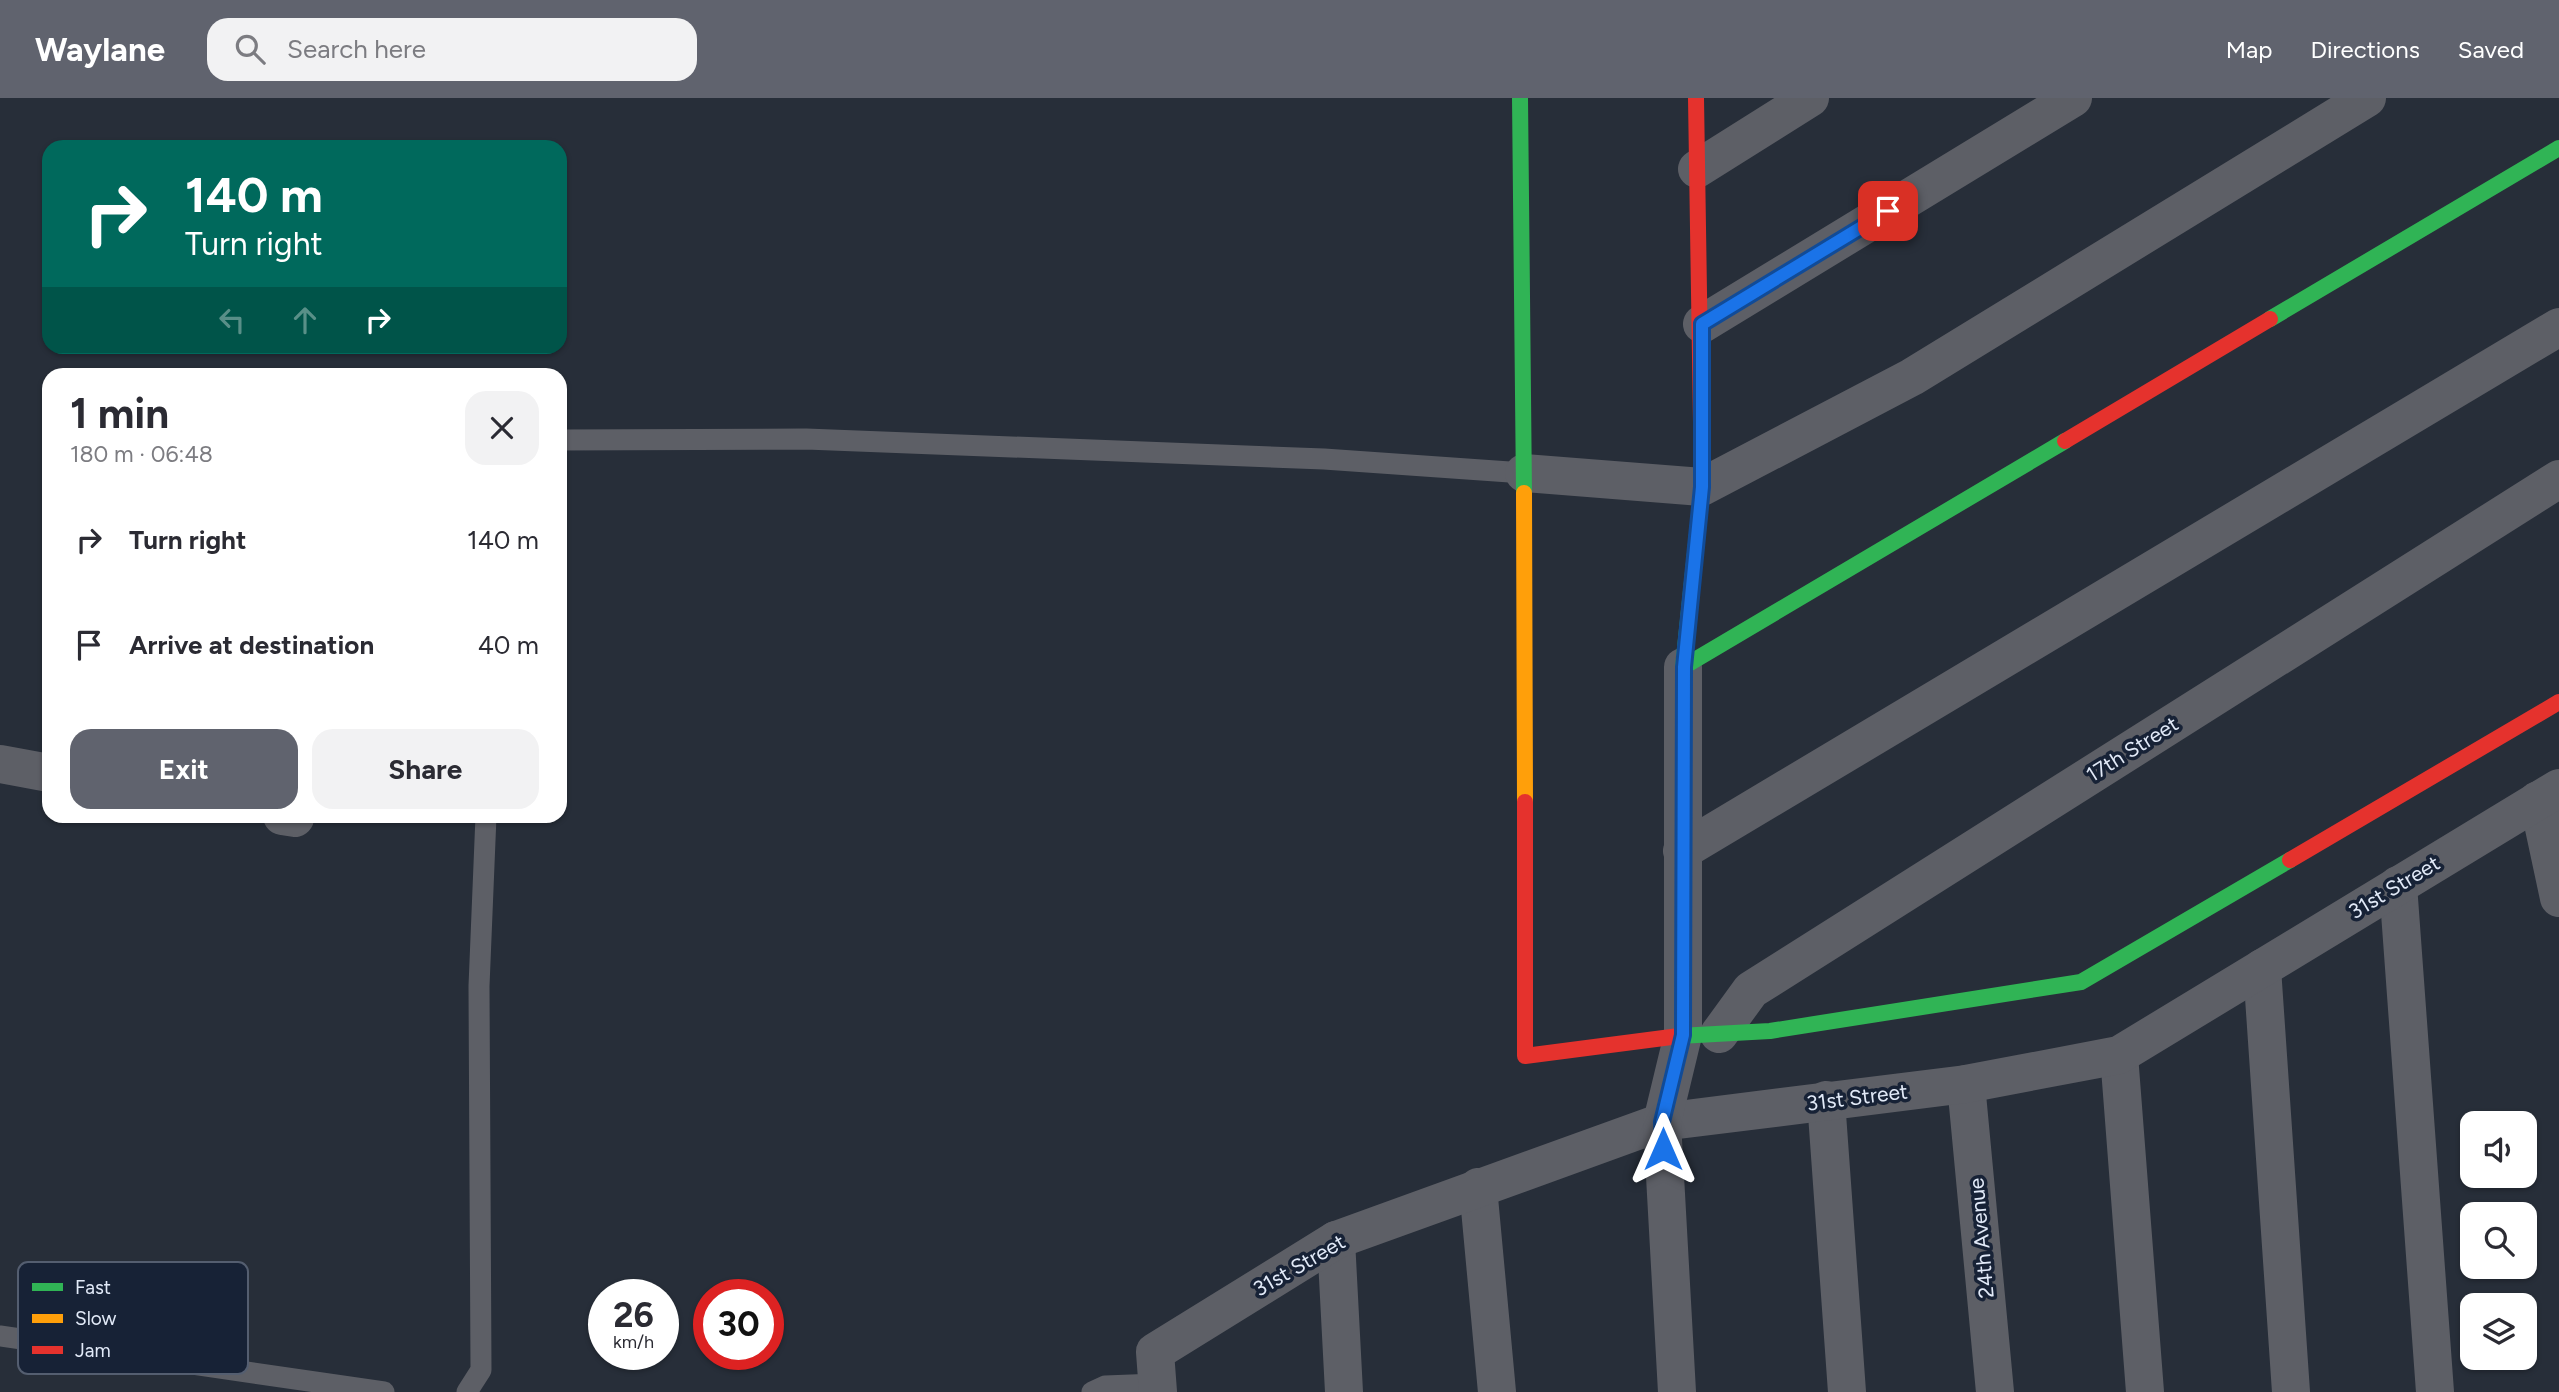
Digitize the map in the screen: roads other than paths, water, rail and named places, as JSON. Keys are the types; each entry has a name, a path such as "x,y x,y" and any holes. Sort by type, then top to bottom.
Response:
{"street":[{"path":"1520,98 1525,1056 1701,1034 1770,1031 2081,982 2559,702"},
{"path":"1677,1392 1662,1122 1701,1034 1682,851 1684,667 1702,487 1702,324 1696,98"},
{"path":"1697,169 1810,98"},
{"path":"1702,324 2073,98"},
{"path":"1524,472 1702,487 1912,377 2367,98"},
{"path":"1684,667 2559,148"},
{"path":"1682,851 2559,327"},
{"name":"17th Street","path":"1701,1034 1751,990 2559,479"},
{"path":"0,764 42,772"},
{"path":"2549,794 2559,898"},
{"name":"31st Street","path":"1157,1376 1336,1240 1662,1122 1966,1083 2119,1055 2549,794"},
{"path":"2398,886 2435,1392"},
{"path":"2262,968 2291,1392"},
{"path":"2119,1055 2145,1392"},
{"name":"24th Avenue","path":"1966,1083 1995,1392"},
{"path":"1826,1100 1847,1392"},
{"path":"1478,1187 1497,1392"},
{"path":"1336,1240 1344,1392"}],"lane":[{"path":"567,440 806,439 1324,459 1524,472"},
{"path":"467,1392 481,1370 479,986 486,823"},
{"path":"0,1336 18,1339"},
{"path":"248,1372 384,1392"},
{"path":"1092,1392 1105,1386 1157,1376"}]}
